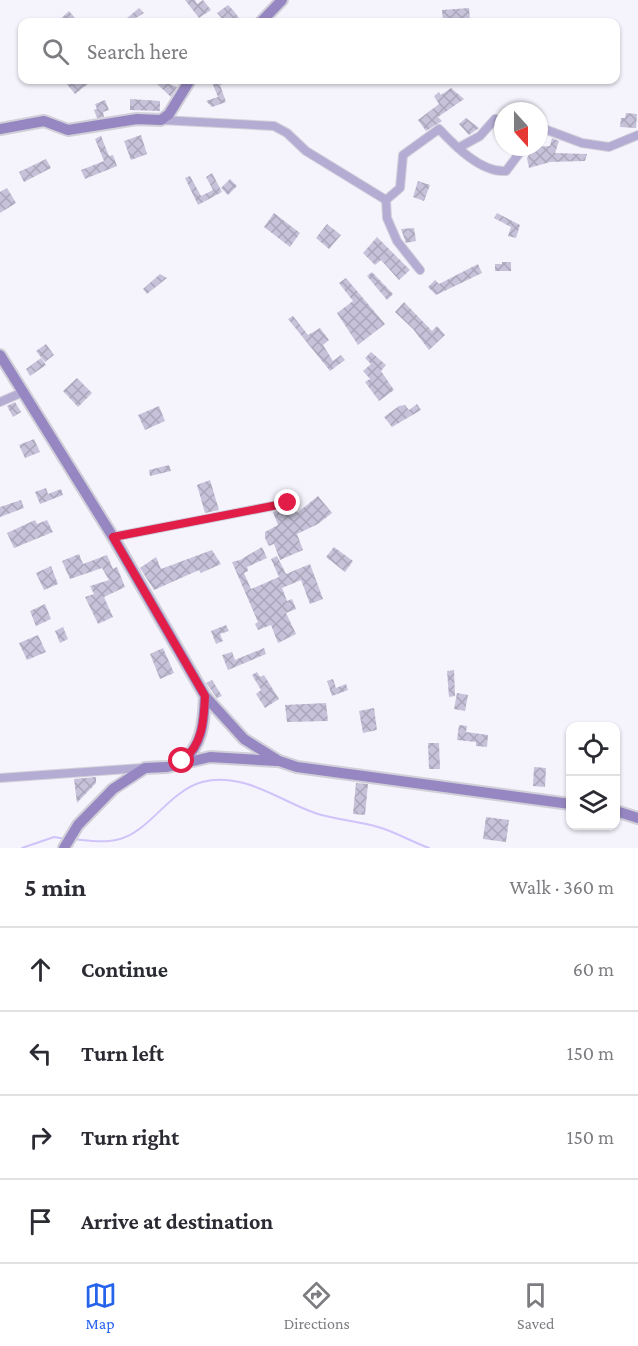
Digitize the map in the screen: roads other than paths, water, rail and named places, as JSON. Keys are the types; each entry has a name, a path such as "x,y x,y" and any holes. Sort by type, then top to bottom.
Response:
{"main road":[{"path":"265,18 282,0"},
{"path":"0,129 44,121 68,130 137,119 160,120 169,114 188,84"},
{"path":"0,355 113,537 205,696 244,739 279,761"},
{"path":"167,766 182,761 194,747 204,724 205,696"},
{"path":"64,848 78,825 113,789 145,768 210,757 279,761 316,770 566,803"},
{"path":"620,813 638,818"}],"street":[{"path":"160,120 274,126 306,151 386,200"},
{"path":"458,148 480,136 494,120"},
{"path":"386,200 400,188 403,155 439,129 458,148 498,172 506,171 517,156"},
{"path":"548,130 582,143 609,147 638,135"},
{"path":"386,200 387,218 397,241 420,270"},
{"path":"0,402 23,392"},
{"path":"113,537 288,503"},
{"path":"0,778 145,768"}],"waterway":[{"path":"74,839 91,841 120,839 141,828 169,802 190,787 202,782 217,780 247,784 315,813 378,827 429,848"},
{"path":"22,848 54,837 66,839"}]}
